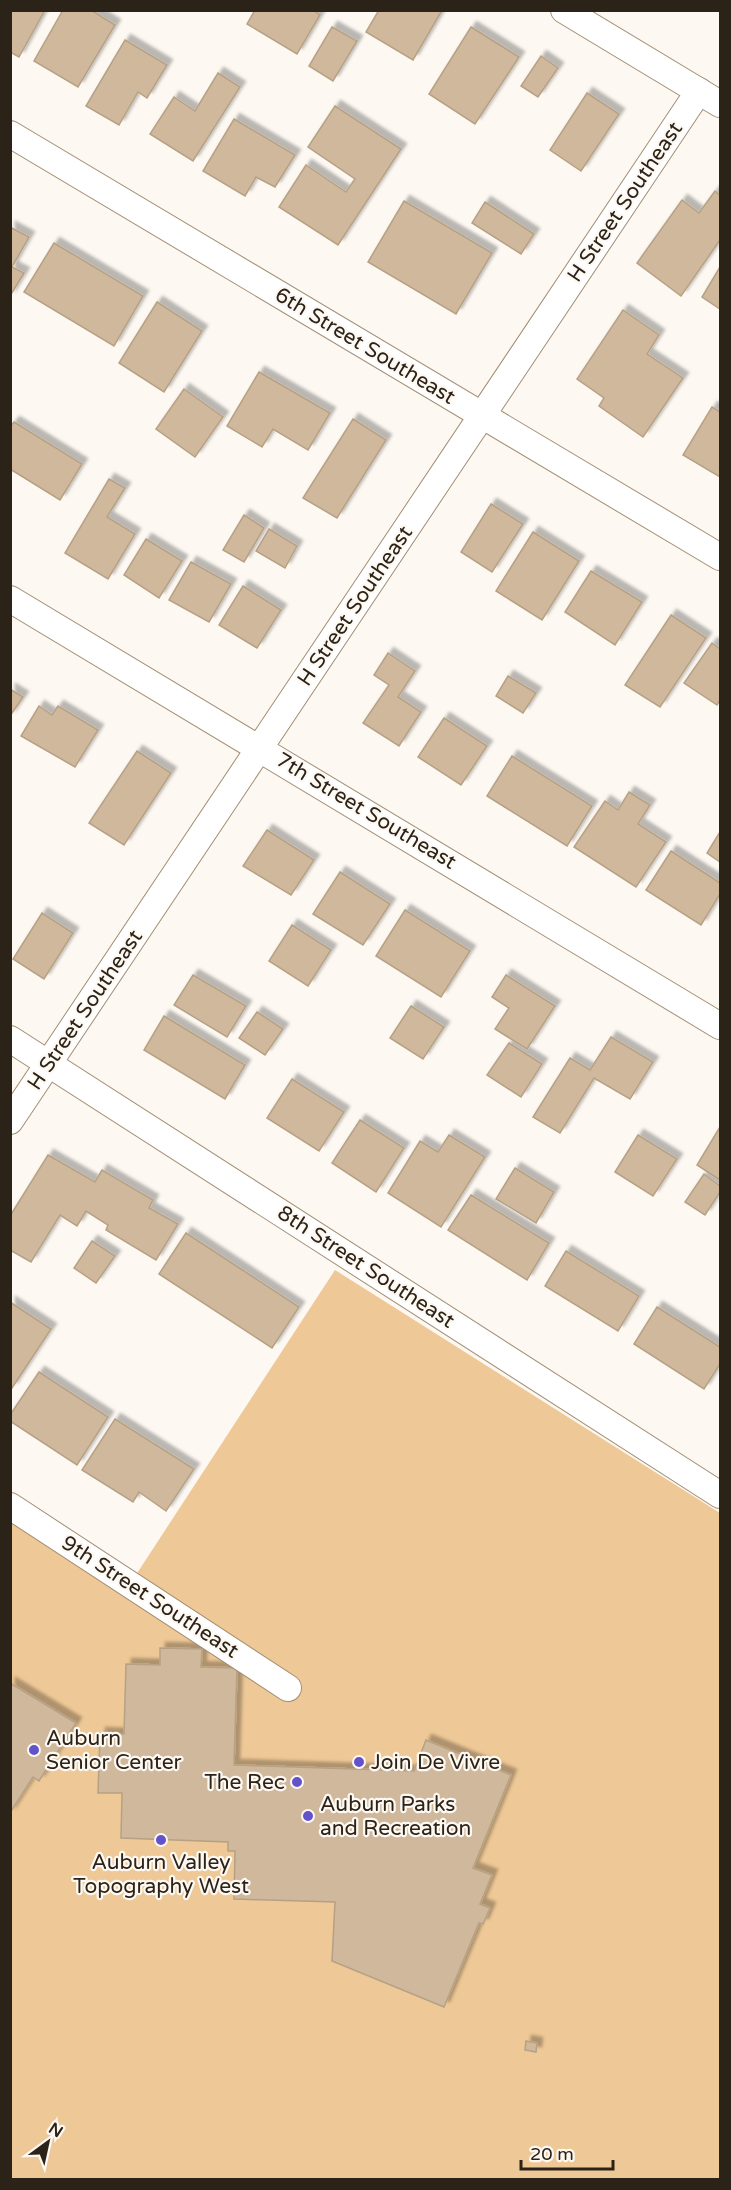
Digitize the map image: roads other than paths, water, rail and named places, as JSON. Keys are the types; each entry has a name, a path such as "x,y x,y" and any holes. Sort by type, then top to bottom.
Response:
{"street":[{"path":"564,10 710,98"},
{"name":"H Street Southeast","path":"10,1121 482,416 710,98"},
{"name":"6th Street Southeast","path":"10,134 720,557"},
{"name":"7th Street Southeast","path":"10,598 261,747 720,1026"},
{"name":"8th Street Southeast","path":"10,1040 720,1495"},
{"name":"9th Street Southeast","path":"10,1506 288,1688"}],"place":[{"name":"Auburn Senior Center","path":"34,1750"},
{"name":"Join De Vivre","path":"359,1762"},
{"name":"The Rec","path":"297,1782"},
{"name":"Auburn Parks and Recreation","path":"308,1816"},
{"name":"Auburn Valley Topography West","path":"161,1840"}]}
